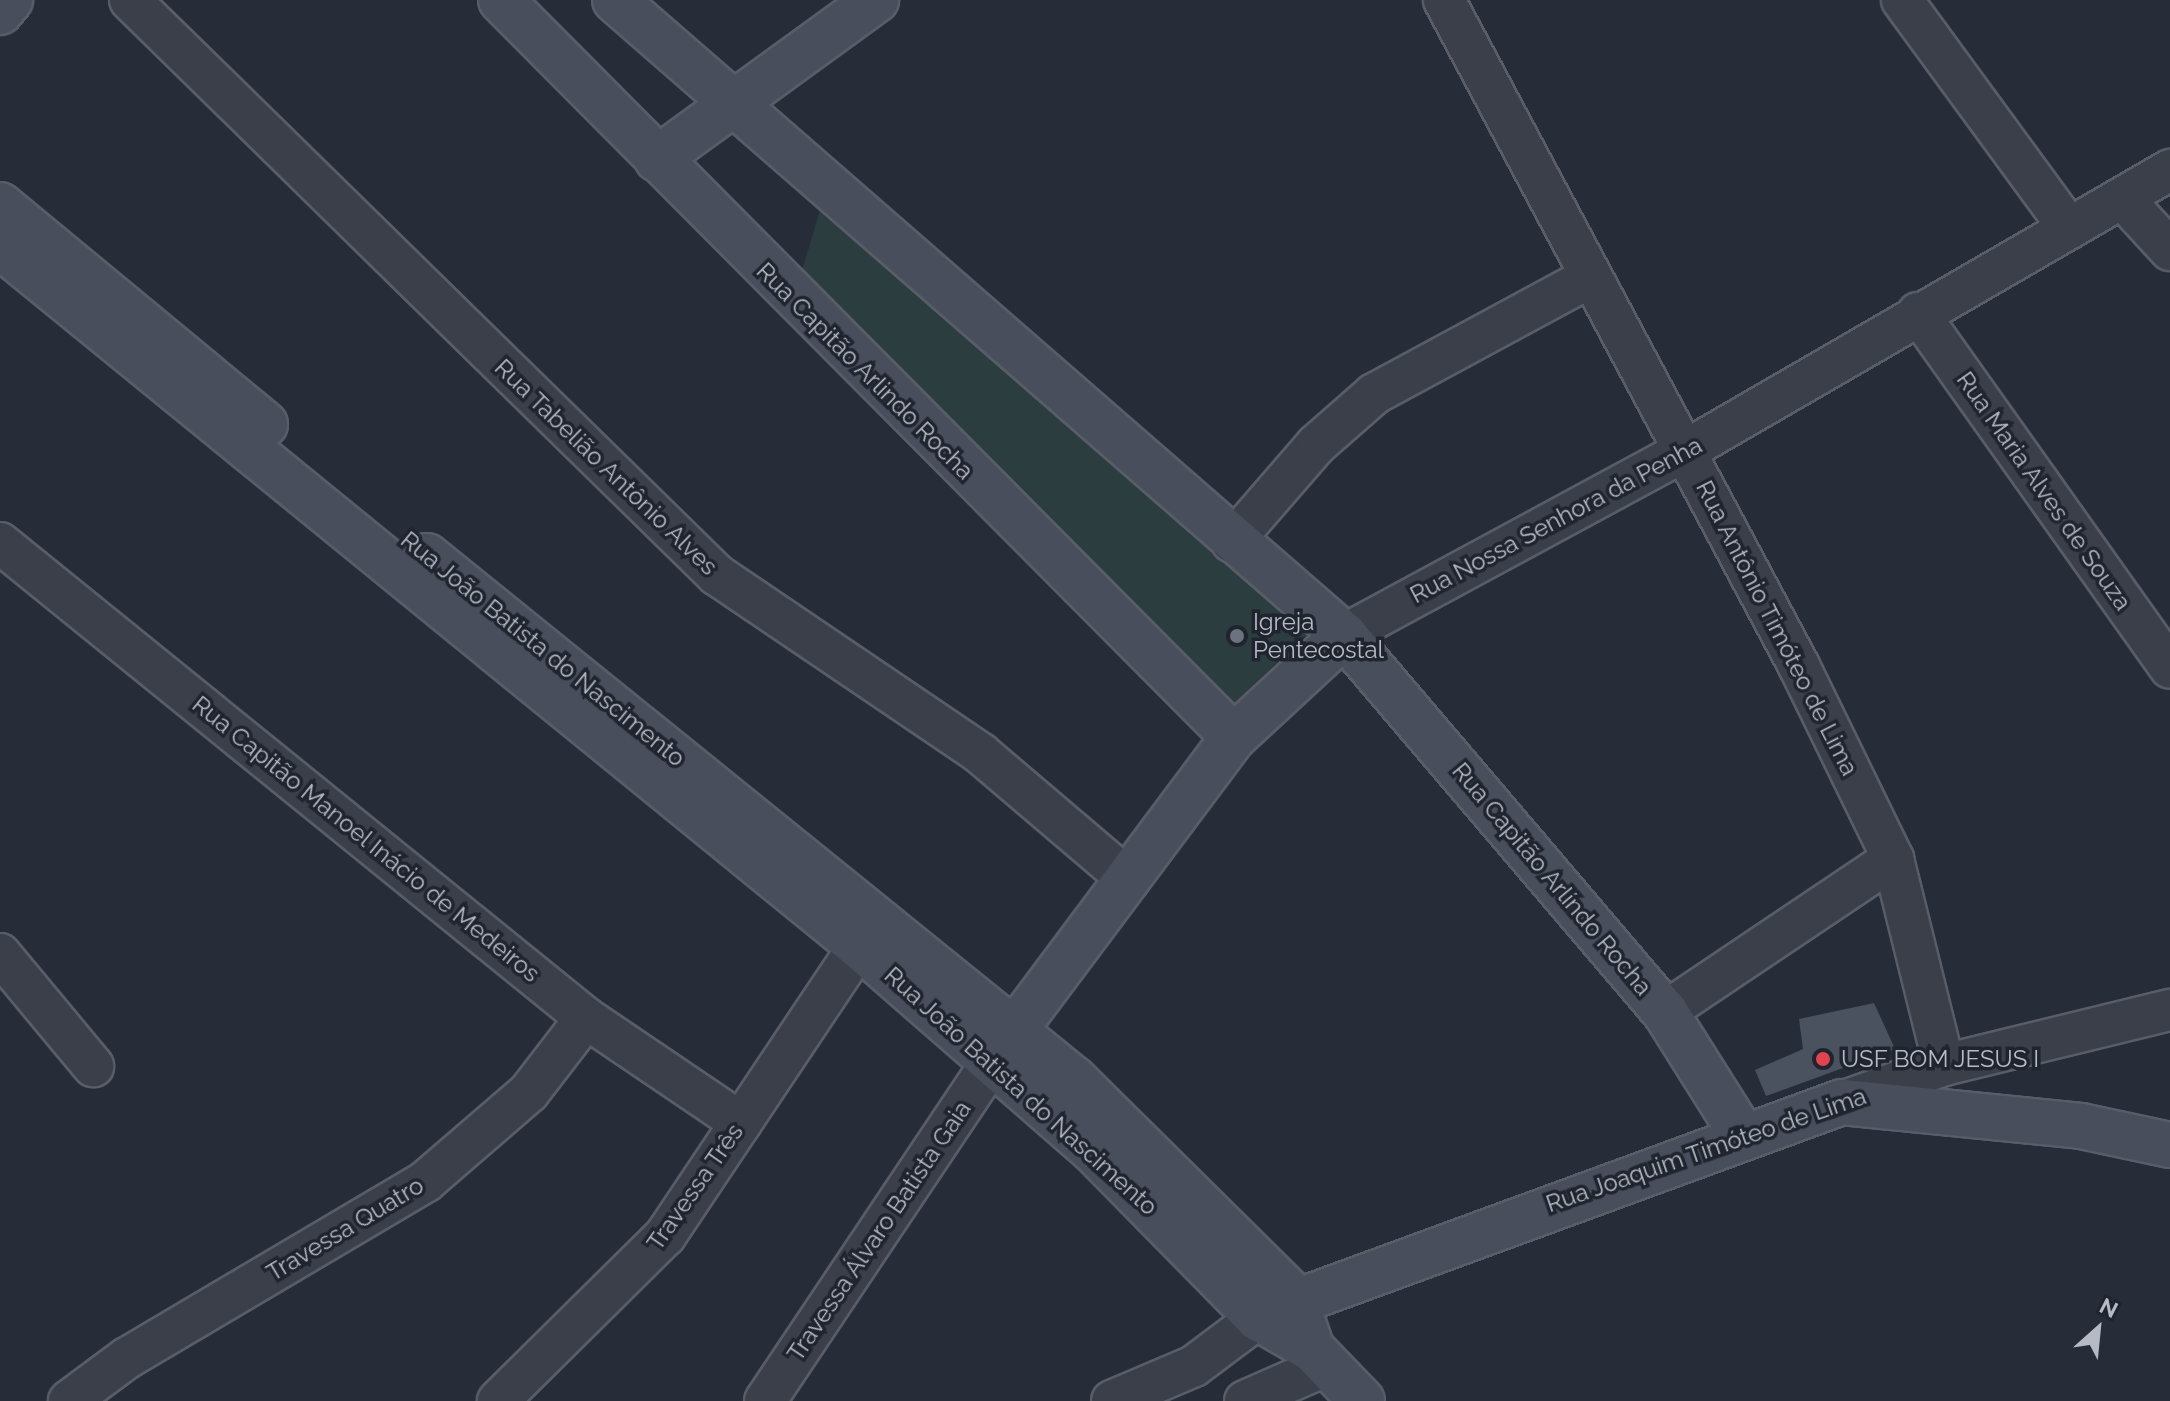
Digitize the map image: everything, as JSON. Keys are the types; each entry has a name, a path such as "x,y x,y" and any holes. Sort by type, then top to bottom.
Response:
{"main road":[{"path":"0,12 10,0"},
{"name":"Rua Capitão Arlindo Rocha","path":"501,0 1234,737"},
{"path":"615,0 737,103 1232,542 1344,635"},
{"path":"657,159 876,0"},
{"name":"Rua João Batista do Nascimento","path":"0,205 382,539 859,946 1004,1045"},
{"name":"Rua João Batista do Nascimento","path":"0,246 382,539 1004,1045 1103,1159 1276,1308 1362,1401"},
{"name":"Rua Nossa Senhora da Penha","path":"1004,1045 1234,737 1344,635"},
{"name":"Rua Capitão Arlíndo Rocha","path":"1344,635 1665,1012 1743,1136"},
{"path":"1842,1102 2081,1126 2170,1145"},
{"name":"Rua Joaquim Timóteo de Lima","path":"1276,1308 1842,1102"}],"street":[{"name":"Rua Tabelião Antônio Alves","path":"130,0 717,575 981,754 1129,880"},
{"name":"Rua Antônio Timóteo de Lima","path":"1444,0 1685,451 1893,859 1944,1065"},
{"path":"1902,0 2069,228"},
{"name":"Rua Nossa Senhora da Penha","path":"1344,635 1685,451 1918,313 2124,200 2170,170"},
{"path":"2124,200 2170,250"},
{"path":"1232,542 1316,445 1374,394 1590,277"},
{"name":"Rua Maria Alves de Souza","path":"1918,313 2170,668"},
{"name":"Rua Capitão Manoel Inácio de Medeiros","path":"0,543 586,1018 741,1123"},
{"path":"1665,1012 1893,859"},
{"name":"Travessa Três","path":"513,1396 665,1236 859,946"},
{"path":"0,954 93,1066"},
{"name":"Rua Joaquim Timóteo de Lima","path":"1842,1102 1944,1065 2170,1010"},
{"name":"Travessa Quatro","path":"69,1401 127,1358 426,1181 529,1092 586,1018"},
{"name":"Travessa Álvaro Batista Gaia","path":"765,1401 1004,1045"},
{"name":"Rua Joaquim Timóteo de Lima","path":"1112,1401 1194,1366 1276,1308"},
{"path":"1245,1401 1319,1357"}],"shaded area":[{"path":"826,190 1308,633 1228,709 796,291"}],"building":[{"name":"USF BOM JESUS I","path":"1874,1003 1895,1049 1766,1096 1755,1070 1803,1049 1799,1019"}],"place":[{"name":"Igreja Pentecostal","path":"1237,636"},
{"name":"USF BOM JESUS I","path":"1823,1059"}]}
